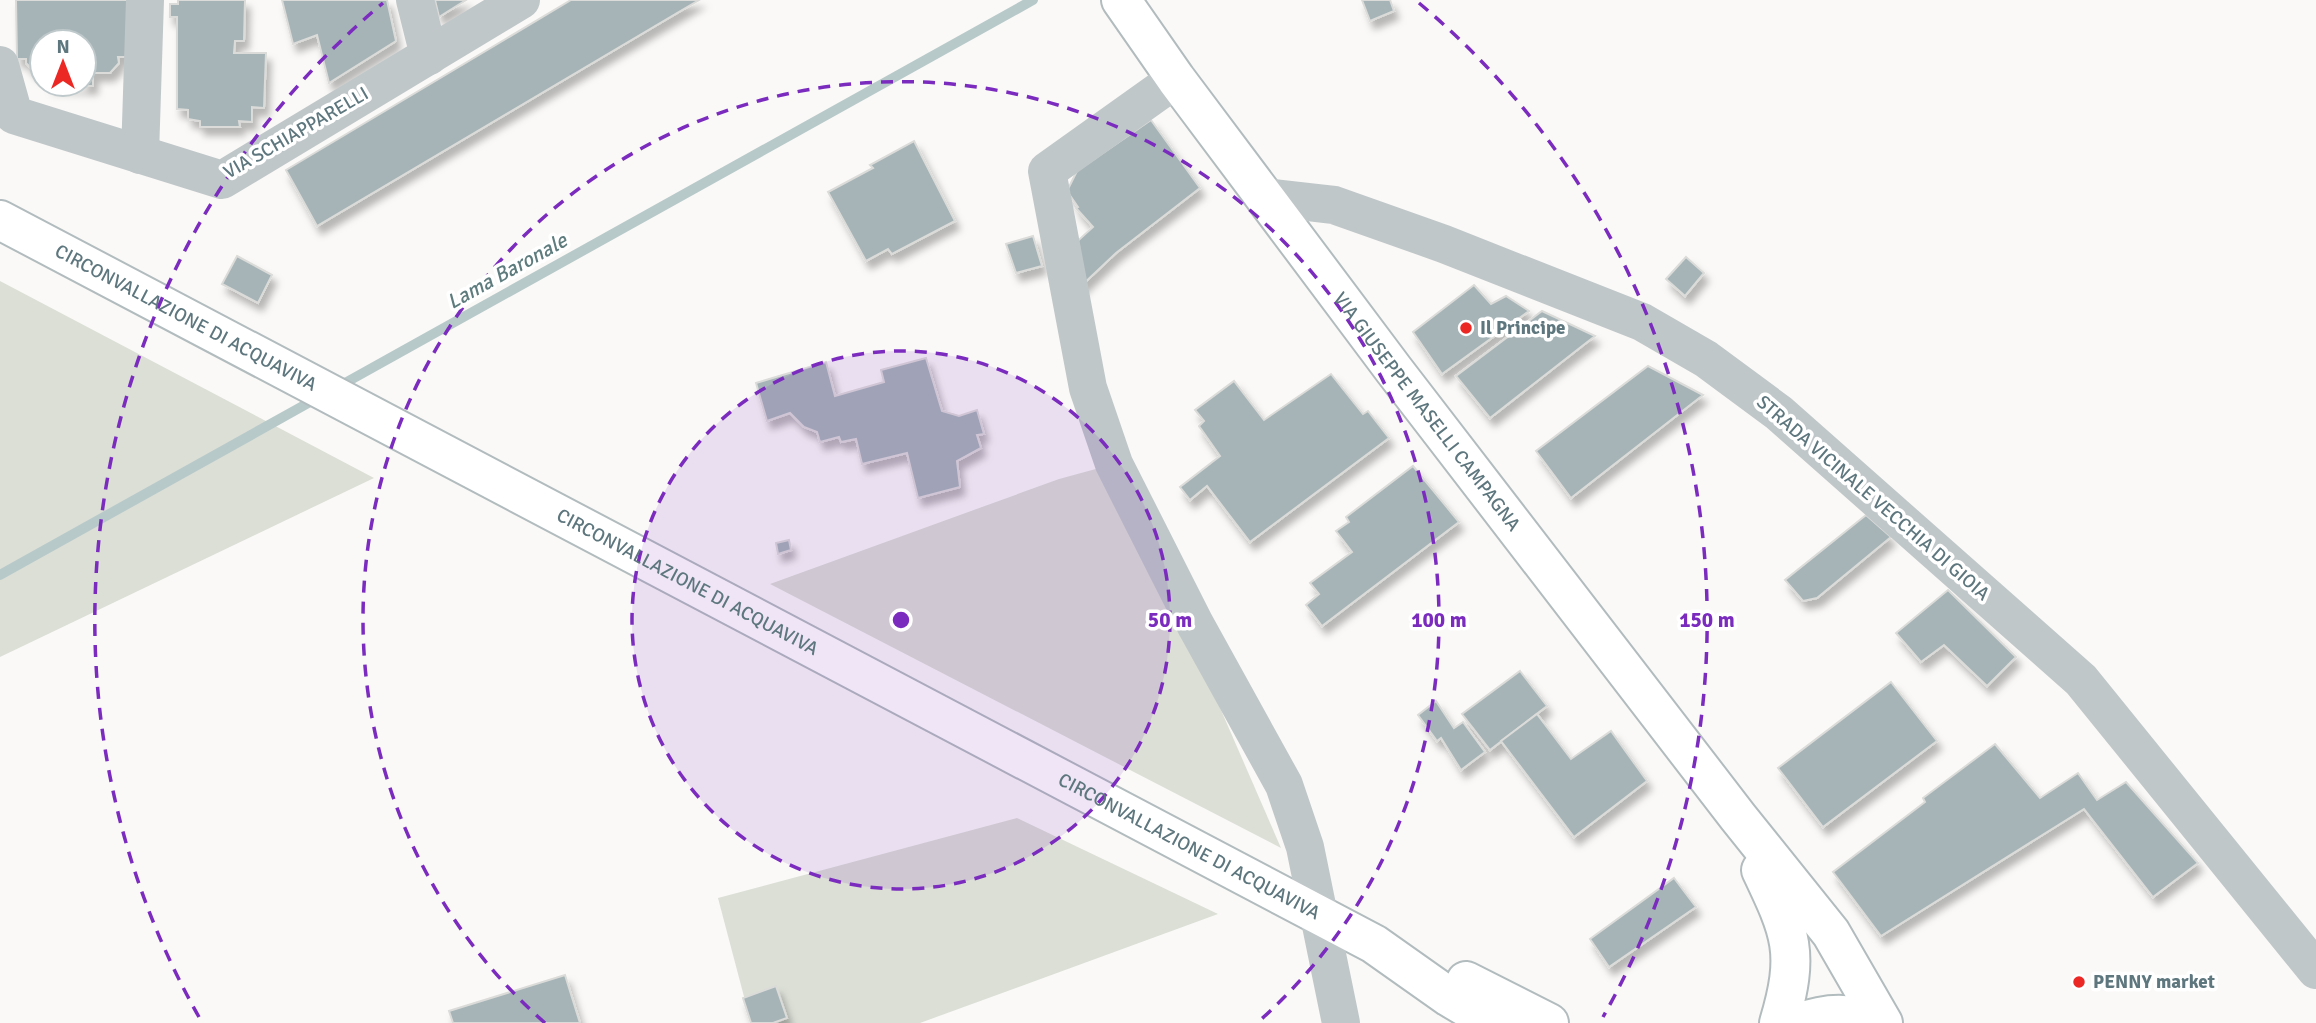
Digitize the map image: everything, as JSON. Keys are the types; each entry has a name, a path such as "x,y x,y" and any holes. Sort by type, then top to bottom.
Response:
{"main road":[{"name":"VIA GIUSEPPE MASELLI CAMPAGNA","path":"1121,0 1264,197 1738,817"},
{"name":"CIRCONVALLAZIONE DI ACQUAVIVA","path":"0,220 1374,944"},
{"path":"1738,817 1783,912 1791,945 1790,978 1779,1023"},
{"path":"1738,817 1831,933 1884,1023"},
{"path":"1374,944 1449,997 1493,1023"},
{"path":"1374,944 1430,963 1549,1023"},
{"path":"1798,1023 1819,1016 1843,1014 1873,1023"}],"street":[{"path":"140,155 145,0"},
{"path":"415,0 429,56"},
{"name":"VIA SCHIAPPARELLI","path":"0,65 13,115 222,180 521,0"},
{"path":"1176,79 1047,171 1088,388 1114,464 1195,624 1284,785 1305,847 1341,1023"},
{"name":"STRADA VICINALE VECCHIA DI GIOIA","path":"1264,197 1334,205 1444,244 1642,322 1706,359 1779,412 2081,680 2316,970"}],"shaded area":[{"path":"0,281 374,478 0,657"},
{"path":"1114,464 1281,848 770,584 1059,479"},
{"path":"1017,818 1218,914 920,1023 751,1023 718,898"}],"building":[{"path":"16,0 131,0 130,57 118,57 119,63 110,73 98,73 98,28 28,28 28,65 26,59 17,59"},
{"path":"178,0 245,0 244,41 235,41 234,53 266,53 264,108 252,107 252,122 239,121 240,127 200,127 200,121 188,119 188,110 177,109 177,17 170,17 170,4 178,4"},
{"path":"282,0 387,0 396,41 329,83 317,35 293,44"},
{"path":"435,0 466,0 439,17"},
{"path":"571,0 699,0 317,226 286,170"},
{"path":"1362,0 1390,0 1394,11 1370,21"},
{"path":"1151,120 1200,188 1116,253 1079,288 1071,247 1093,227 1076,208 1078,207 1067,191 1077,171"},
{"path":"914,141 955,221 892,254 888,249 866,261 828,192 873,168 870,165"},
{"path":"1033,236 1042,266 1016,273 1006,244"},
{"path":"237,256 272,275 258,303 222,284"},
{"path":"1686,257 1704,273 1685,296 1666,279"},
{"path":"1474,285 1491,304 1506,296 1529,311 1442,374 1413,332"},
{"path":"1542,311 1595,336 1490,418 1456,376"},
{"path":"926,358 942,411 959,416 977,410 984,434 977,435 981,448 957,461 960,487 918,498 907,453 862,464 856,439 841,442 839,437 820,442 817,432 804,427 790,413 767,421 756,383 826,362 835,396 884,382 881,370"},
{"path":"1648,366 1703,395 1571,498 1536,451"},
{"path":"1331,374 1363,414 1368,411 1389,438 1250,542 1207,486 1190,500 1180,487 1220,456 1199,426 1204,421 1195,410 1234,381 1264,420"},
{"path":"1413,466 1459,522 1322,626 1306,605 1319,594 1310,583 1352,552 1336,531 1349,522 1346,517"},
{"path":"1866,515 1891,537 1817,598 1803,601 1785,580"},
{"path":"789,540 791,550 778,554 776,543"},
{"path":"1948,590 2016,657 1987,686 1944,645 1921,662 1896,633"},
{"path":"1520,671 1547,706 1490,750 1462,714"},
{"path":"1891,682 1937,741 1823,827 1778,768"},
{"path":"1436,701 1454,728 1463,722 1485,752 1461,770 1441,738 1437,741 1418,715"},
{"path":"1537,714 1571,759 1611,731 1647,781 1574,837 1501,741"},
{"path":"1995,744 2040,798 2078,773 2097,800 2126,782 2198,863 2153,897 2084,809 1881,936 1833,872 1925,802 1923,798"},
{"path":"1674,878 1696,907 1609,967 1590,939"},
{"path":"565,975 580,1023 453,1023 449,1011"},
{"path":"776,986 787,1018 773,1023 751,1023 743,998"}],"waterway":[{"name":"Lama Baronale","path":"336,388 1033,0"},
{"name":"Lama Baronale","path":"0,575 319,397"}],"place":[{"name":"Il Principe","path":"1466,328"},
{"name":"PENNY market","path":"2079,982"}]}
